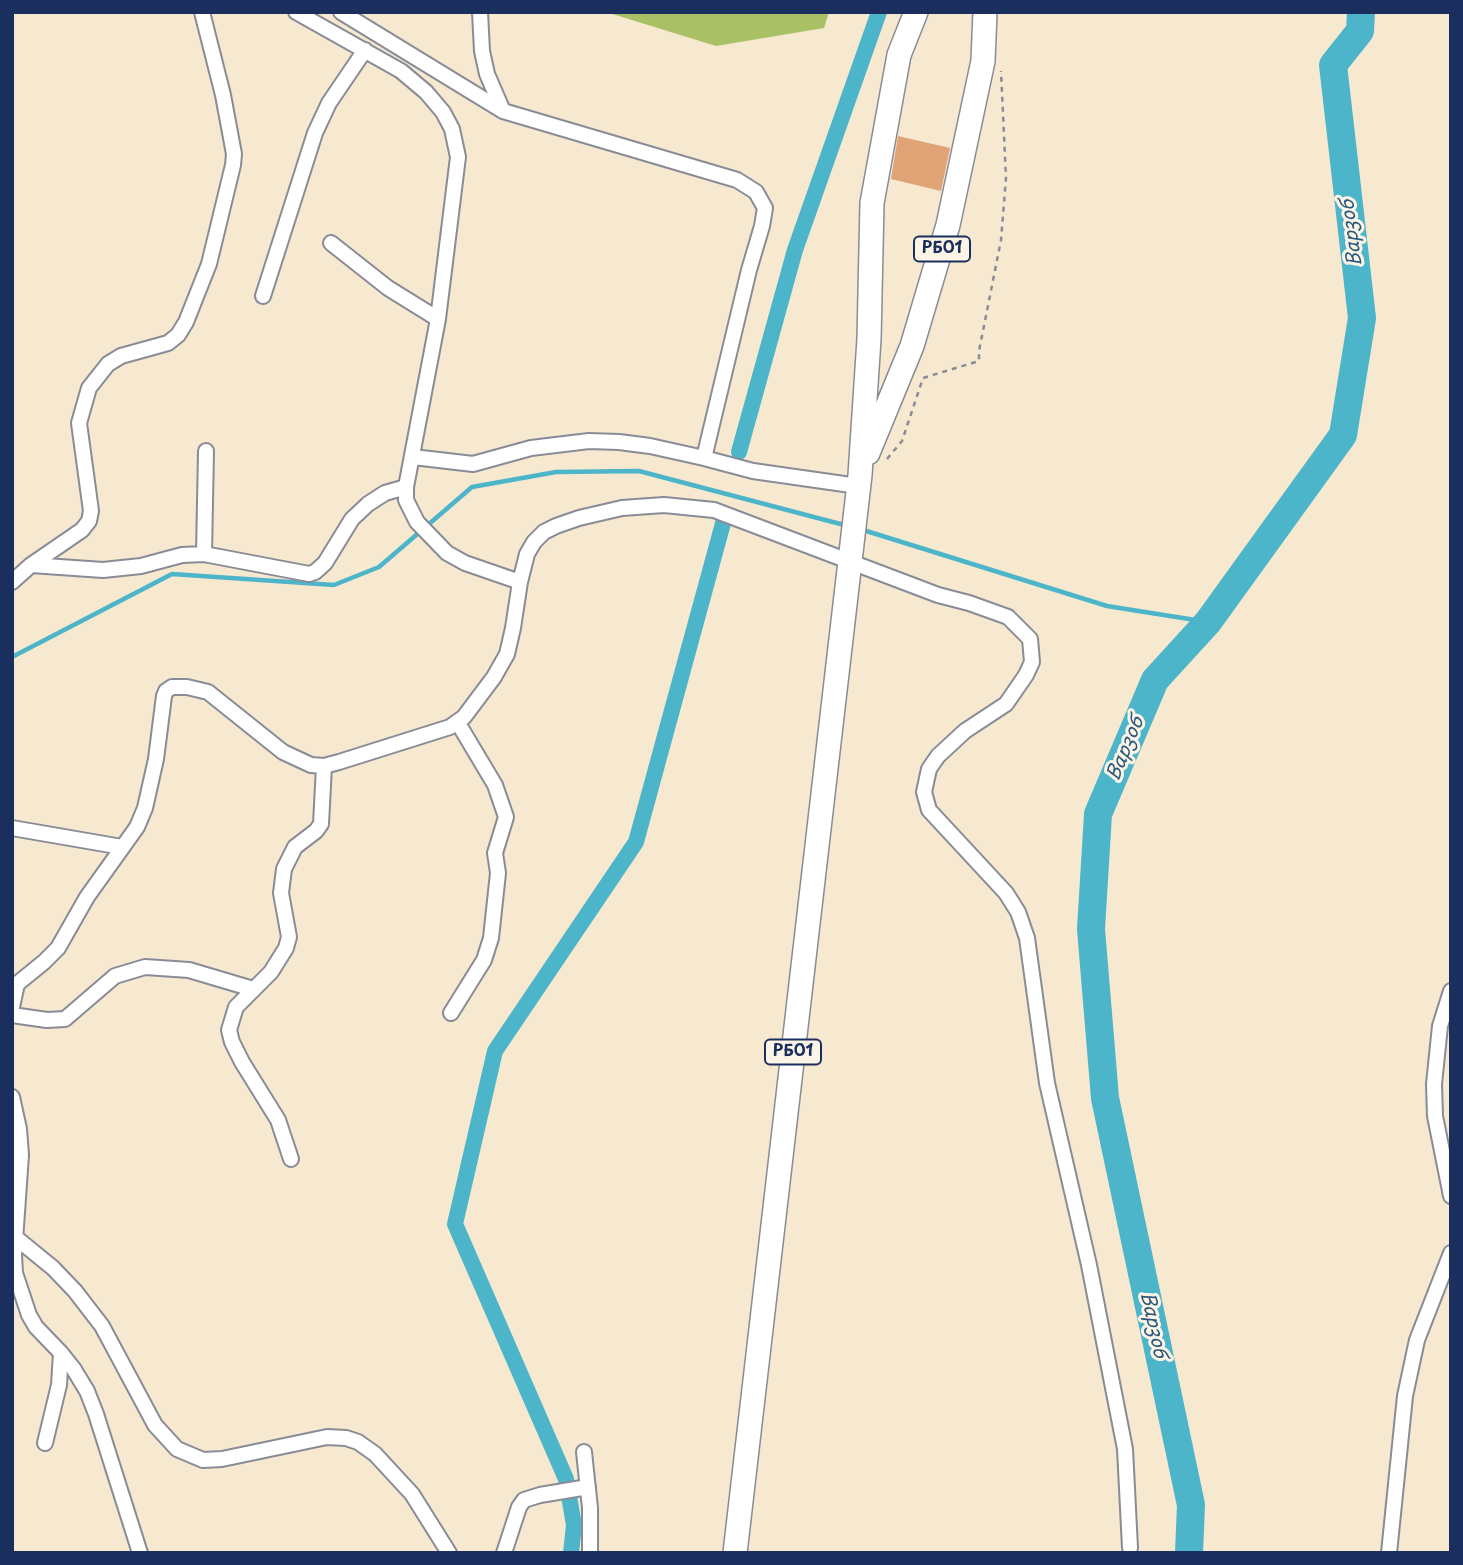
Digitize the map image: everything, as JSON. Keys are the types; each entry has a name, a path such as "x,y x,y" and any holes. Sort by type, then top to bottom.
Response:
{"highway":[{"name":"РБ01","path":"735,1553 858,488 869,339 872,202 899,55 916,12"},
{"name":"РБ01","path":"858,488 884,408 912,346 937,268 983,61 985,12"}],"street":[{"path":"12,582 31,565 82,530 89,521 91,511 79,422 89,388 107,364 121,356 168,343 178,335 186,322 209,264 234,153 223,95 202,12"},
{"path":"341,12 503,111 737,180 757,192 765,208 762,226 704,458"},
{"path":"480,12 482,51 487,74 503,111"},
{"path":"300,13 401,71 426,92 443,112 457,143 458,157 438,319 406,487 406,500 416,522 447,552 465,563 520,582"},
{"path":"263,296 315,133 329,103 365,50"},
{"path":"331,243 387,288 438,319"},
{"path":"413,457 472,464 531,448 599,441 650,446 753,471 858,488"},
{"path":"204,554 206,450"},
{"path":"31,565 103,570 141,566 182,555 204,554 301,575 315,572 325,563 352,519 368,504 385,493 406,487"},
{"path":"12,1007 14,986 58,948 88,897 136,827 145,808 156,759 164,696 172,687 197,688 208,692 283,752 311,765 324,766 458,723 494,677 507,654 520,582 527,554 534,542 544,532 579,518 622,508 664,505 714,510 850,555 938,595 981,606 1008,617 1030,639 1032,662 1017,691 1006,704 965,731 938,755 929,769 924,792 929,810 1006,893 1018,912 1027,939 1048,1083 1089,1265 1125,1449 1130,1548"},
{"path":"452,1013 484,960 491,938 498,873 495,853 506,817 495,786 458,723"},
{"path":"291,1159 278,1121 242,1062 229,1030 236,1007 271,972 286,948 289,937 281,893 284,869 295,847 321,824 324,766"},
{"path":"12,828 122,847"},
{"path":"12,1015 47,1020 65,1019 115,976 145,967 189,970 253,989"},
{"path":"1451,991 1440,1026 1434,1084 1435,1116 1451,1196"},
{"path":"12,1097 21,1155 15,1273 26,1308 36,1327 61,1353 87,1391 140,1553"},
{"path":"15,1237 54,1268 102,1326 155,1425 177,1449 203,1460 222,1459 327,1437 358,1442 375,1454 412,1494 449,1553"},
{"path":"1389,1553 1405,1396 1417,1340 1451,1253"},
{"path":"45,1443 59,1385 61,1353"},
{"path":"584,1452 590,1553"},
{"path":"505,1553 519,1507 524,1500 585,1487"}],"path":[{"path":"884,462 902,441 923,378 979,361 1001,240 1006,178 1001,70"}],"green space":[{"path":"606,12 829,12 824,28 716,46"}],"building":[{"path":"898,136 950,148 941,191 891,179"}],"waterway":[{"path":"739,452 795,250 879,12"},
{"name":"Варзоб","path":"1189,1553 1191,1505 1105,1098 1091,929 1098,814 1155,680 1208,622 1343,435 1362,318 1333,65 1360,31 1361,12"},
{"path":"12,657 172,574 334,585 379,567 472,487 556,472 639,471 848,526"},
{"path":"571,1553 574,1525 566,1479 455,1224 495,1051 636,842 725,516"},
{"path":"860,529 1107,606 1208,622"}]}
